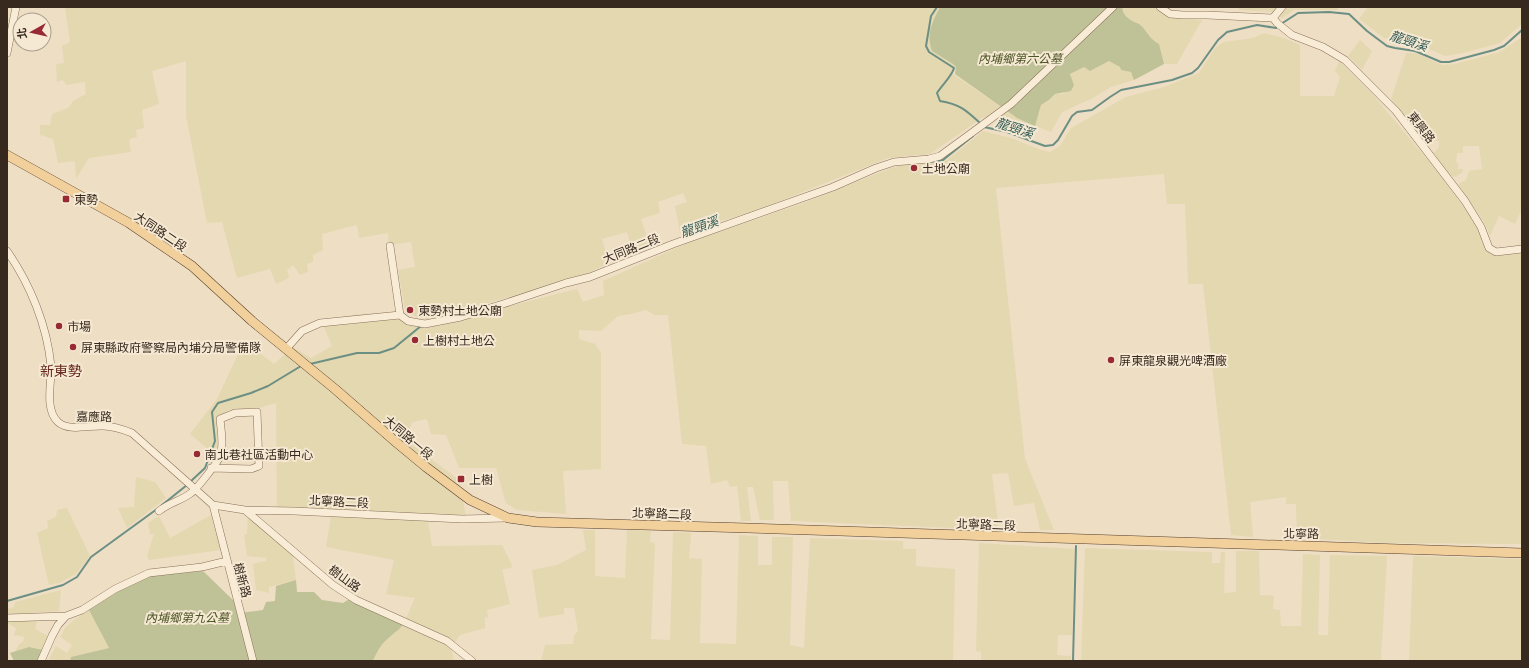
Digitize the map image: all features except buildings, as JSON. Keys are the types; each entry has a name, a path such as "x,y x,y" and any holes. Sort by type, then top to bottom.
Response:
{"main road":[{"name":"大同路二段","path":"7,155 135,227 192,266 231,303 306,364"},
{"name":"大同路一段","path":"306,364 426,467 470,500 508,518"},
{"name":"北寧路二段","path":"508,518 537,522 1078,540"},
{"name":"北寧路","path":"1078,540 1362,547 1522,553"}],"street":[{"path":"7,53 16,7"},
{"name":"大同路二段","path":"287,348 302,331 320,323 400,316 408,322 425,324 461,317 566,283 590,277 673,244 833,187 876,168 894,162 929,159 940,156 1011,104 1113,7"},
{"path":"1160,7 1170,14 1183,16 1206,15 1278,23 1282,7"},
{"name":"東興路","path":"1278,23 1292,35 1323,47 1345,60 1396,111 1465,201 1482,226 1489,248 1496,252 1522,249"},
{"path":"390,246 400,316"},
{"name":"嘉應路","path":"7,250 23,275 41,321 51,368 50,399 53,413 58,422 70,427 118,427 132,433 213,505"},
{"path":"159,511 168,504 190,494 190,486 211,468 220,457 220,419 235,413 257,412 259,466 251,469 211,468"},
{"path":"213,505 245,510"},
{"name":"樹新路","path":"213,505 253,661"},
{"name":"北寧路二段","path":"245,510 448,518 508,518"},
{"name":"樹山路","path":"245,510 333,585 356,600 447,641 472,661"},
{"path":"7,618 66,616 82,610 115,589 149,573 202,567 227,561"},
{"path":"41,661 58,625 66,616"}],"shaded area":[{"path":"65,7 940,7 931,24 932,51 956,67 953,74 1017,118 1039,114 1041,105 1049,101 1055,94 1063,94 1074,85 1070,74 1085,66 1090,71 1109,61 1120,67 1121,70 1131,72 1134,80 1111,87 1093,98 1062,112 1051,132 998,116 982,118 930,154 888,158 755,211 680,233 675,206 687,202 683,193 658,202 660,213 641,219 650,246 633,252 627,232 602,239 609,263 588,273 456,313 427,319 415,316 405,310 398,270 415,267 411,242 389,245 388,233 359,238 357,225 322,234 323,250 313,255 313,262 307,264 308,272 300,275 293,265 287,270 289,278 276,284 270,269 237,278 222,222 207,223 186,116 186,61 152,71 159,104 142,110 144,128 136,130 137,137 129,139 131,152 89,158 76,179 75,161 58,163 53,139 40,135 40,125 50,125 52,114 68,108 73,101 86,94 85,82 66,85 63,80 57,82 56,64 64,63 62,46 70,42"},
{"path":"1122,7 1155,7 1172,17 1202,20 1177,64 1164,64 1159,44 1152,40 1145,30 1138,24 1129,20"},
{"path":"1238,7 1338,7 1338,10 1294,10 1282,18 1271,12 1239,10"},
{"path":"1368,7 1522,7 1522,24 1500,43 1463,53 1445,56 1429,49 1409,46 1384,38 1359,19"},
{"path":"1264,33 1284,38 1300,45 1300,96 1334,96 1340,77 1335,71 1339,61 1373,95 1432,165 1475,222 1480,231 1484,246 1489,252 1505,254 1522,253 1522,544 1387,543 1297,538 1296,504 1286,504 1286,497 1250,502 1253,537 1231,535 1203,284 1188,284 1185,204 1167,204 1164,174 996,188 1025,459 1054,530 1040,530 1034,503 1014,506 1008,473 992,474 999,530 791,521 788,481 773,481 774,520 760,520 753,487 747,487 751,521 741,521 737,486 730,487 727,480 711,484 706,446 682,444 668,315 655,315 646,310 618,316 601,331 579,330 579,339 595,344 601,353 601,469 563,471 566,514 517,510 506,503 496,468 459,468 446,435 431,434 427,419 412,422 406,440 459,480 467,522 428,522 432,546 502,545 513,567 502,570 510,604 487,610 488,617 485,618 485,628 460,635 451,648 454,661 373,661 378,649 393,633 402,627 415,598 386,594 394,560 326,547 331,516 277,514 276,403 259,408 228,410 217,419 217,447 215,455 190,434 217,399 244,341 274,364 293,347 311,358 332,346 321,320 359,314 398,312 408,324 424,328 577,289 583,302 604,295 603,281 694,240 798,205 891,168 903,165 924,164 947,160 983,131 1011,138 1050,152 1060,146 1071,128 1126,97 1164,87 1199,73 1215,48 1224,42 1253,38"},
{"path":"1522,37 1522,214 1520,213 1515,224 1499,216 1490,236 1485,224 1458,184 1466,180 1469,171 1482,169 1479,146 1463,146 1463,153 1457,153 1456,163 1458,163 1458,169 1463,169 1462,173 1455,177 1449,175 1434,153 1439,147 1439,141 1423,140 1391,99 1406,53 1415,53 1443,65 1455,64 1500,52"},
{"path":"1360,40 1372,51 1362,70 1348,56"},
{"path":"136,477 155,482 166,498 127,528 118,508 134,507"},
{"path":"67,508 90,556 76,574 59,583 49,585 37,533 48,528 47,521 56,517 57,510"},
{"path":"211,515 221,550 149,560 147,556 154,534 150,534 148,523 159,516 170,538"},
{"path":"248,515 300,555 293,557 296,580 269,587 269,593 256,590 253,564 266,561 266,558 247,556 244,535 247,534"},
{"path":"583,530 595,530 595,576 625,578 627,530 651,531 650,542 655,543 651,639 670,640 673,532 691,533 689,558 702,559 700,643 736,644 739,535 758,536 758,565 772,565 772,537 793,537 790,645 804,648 810,538 903,541 903,549 916,549 916,566 955,569 953,661 541,661 545,645 573,644 574,636 578,631 574,608 564,608 564,614 539,618 532,570 557,565 586,550"},
{"path":"979,543 1075,549 1072,635 1058,635 1057,655 1071,656 1071,661 981,661 981,652 976,651"},
{"path":"1085,548 1212,552 1212,563 1220,563 1221,552 1225,552 1224,593 1236,592 1236,551 1259,551 1260,595 1274,596 1273,609 1280,610 1281,626 1301,626 1303,554 1320,555 1318,635 1328,635 1330,555 1387,556 1381,661 1081,661"},
{"path":"1413,556 1522,559 1522,661 1409,661"},
{"path":"61,590 59,611 7,615 7,609 14,607 15,602"},
{"path":"89,610 109,648 71,657 70,661 57,661 49,659 56,646 67,653 72,645 60,637 65,628"},
{"path":"38,618 35,629 50,637 43,650 29,647 15,652 19,644 23,642 24,637 14,635 16,628 7,623 7,620"}],"green space":[{"name":"內埔鄉第六公墓","path":"940,7 1122,7 1127,17 1139,24 1152,39 1159,44 1164,64 1134,80 1131,72 1121,70 1120,67 1109,61 1090,71 1084,67 1070,74 1074,85 1071,91 1055,94 1041,105 1035,126 1017,118 955,74 956,67 953,64 932,51 930,45 930,33 932,23"},
{"name":"內埔鄉第九公墓","path":"203,571 235,602 239,613 263,610 266,602 275,601 276,586 296,580 297,592 314,592 322,600 343,603 351,598 403,624 400,629 383,644 373,661 70,661 71,657 109,648 89,610 121,590 150,576"},
{"path":"29,647 43,650 37,661 14,661 10,653"}],"waterway":[{"path":"937,7 931,16 926,46 929,52 954,68 937,93 940,101 958,106 972,115 981,124"},
{"name":"龍頸溪","path":"1281,24 1298,13 1329,12 1349,14 1367,31 1387,46 1415,51 1441,62 1449,62 1494,50 1504,46 1522,30"},
{"name":"龍頸溪","path":"984,127 1007,132 1045,146 1053,145 1058,140 1072,116 1077,112 1092,110 1121,90 1172,80 1192,73 1198,68 1218,40 1227,32 1257,25 1276,28 1277,26"},
{"name":"龍頸溪","path":"930,162 943,160 973,136"},
{"path":"310,364 357,353 379,353 394,348 421,326"},
{"path":"190,482 205,468 215,441 212,412 218,403 268,386 301,366"},
{"path":"162,505 187,485"},
{"path":"7,601 63,585 77,577 91,557 157,509"},
{"path":"1073,661 1076,546"}],"place":[{"name":"土地公廟","path":"914,168"},
{"name":"東勢","path":"66,199"},
{"name":"東勢村土地公廟","path":"410,310"},
{"name":"市場","path":"59,326"},
{"name":"上樹村土地公","path":"415,340"},
{"name":"屏東縣政府警察局內埔分局警備隊","path":"73,347"},
{"name":"屏東龍泉觀光啤酒廠","path":"1111,360"},
{"name":"南北巷社區活動中心","path":"197,454"},
{"name":"上樹","path":"461,479"}],"district":[{"name":"新東勢","path":"61,370"}]}
